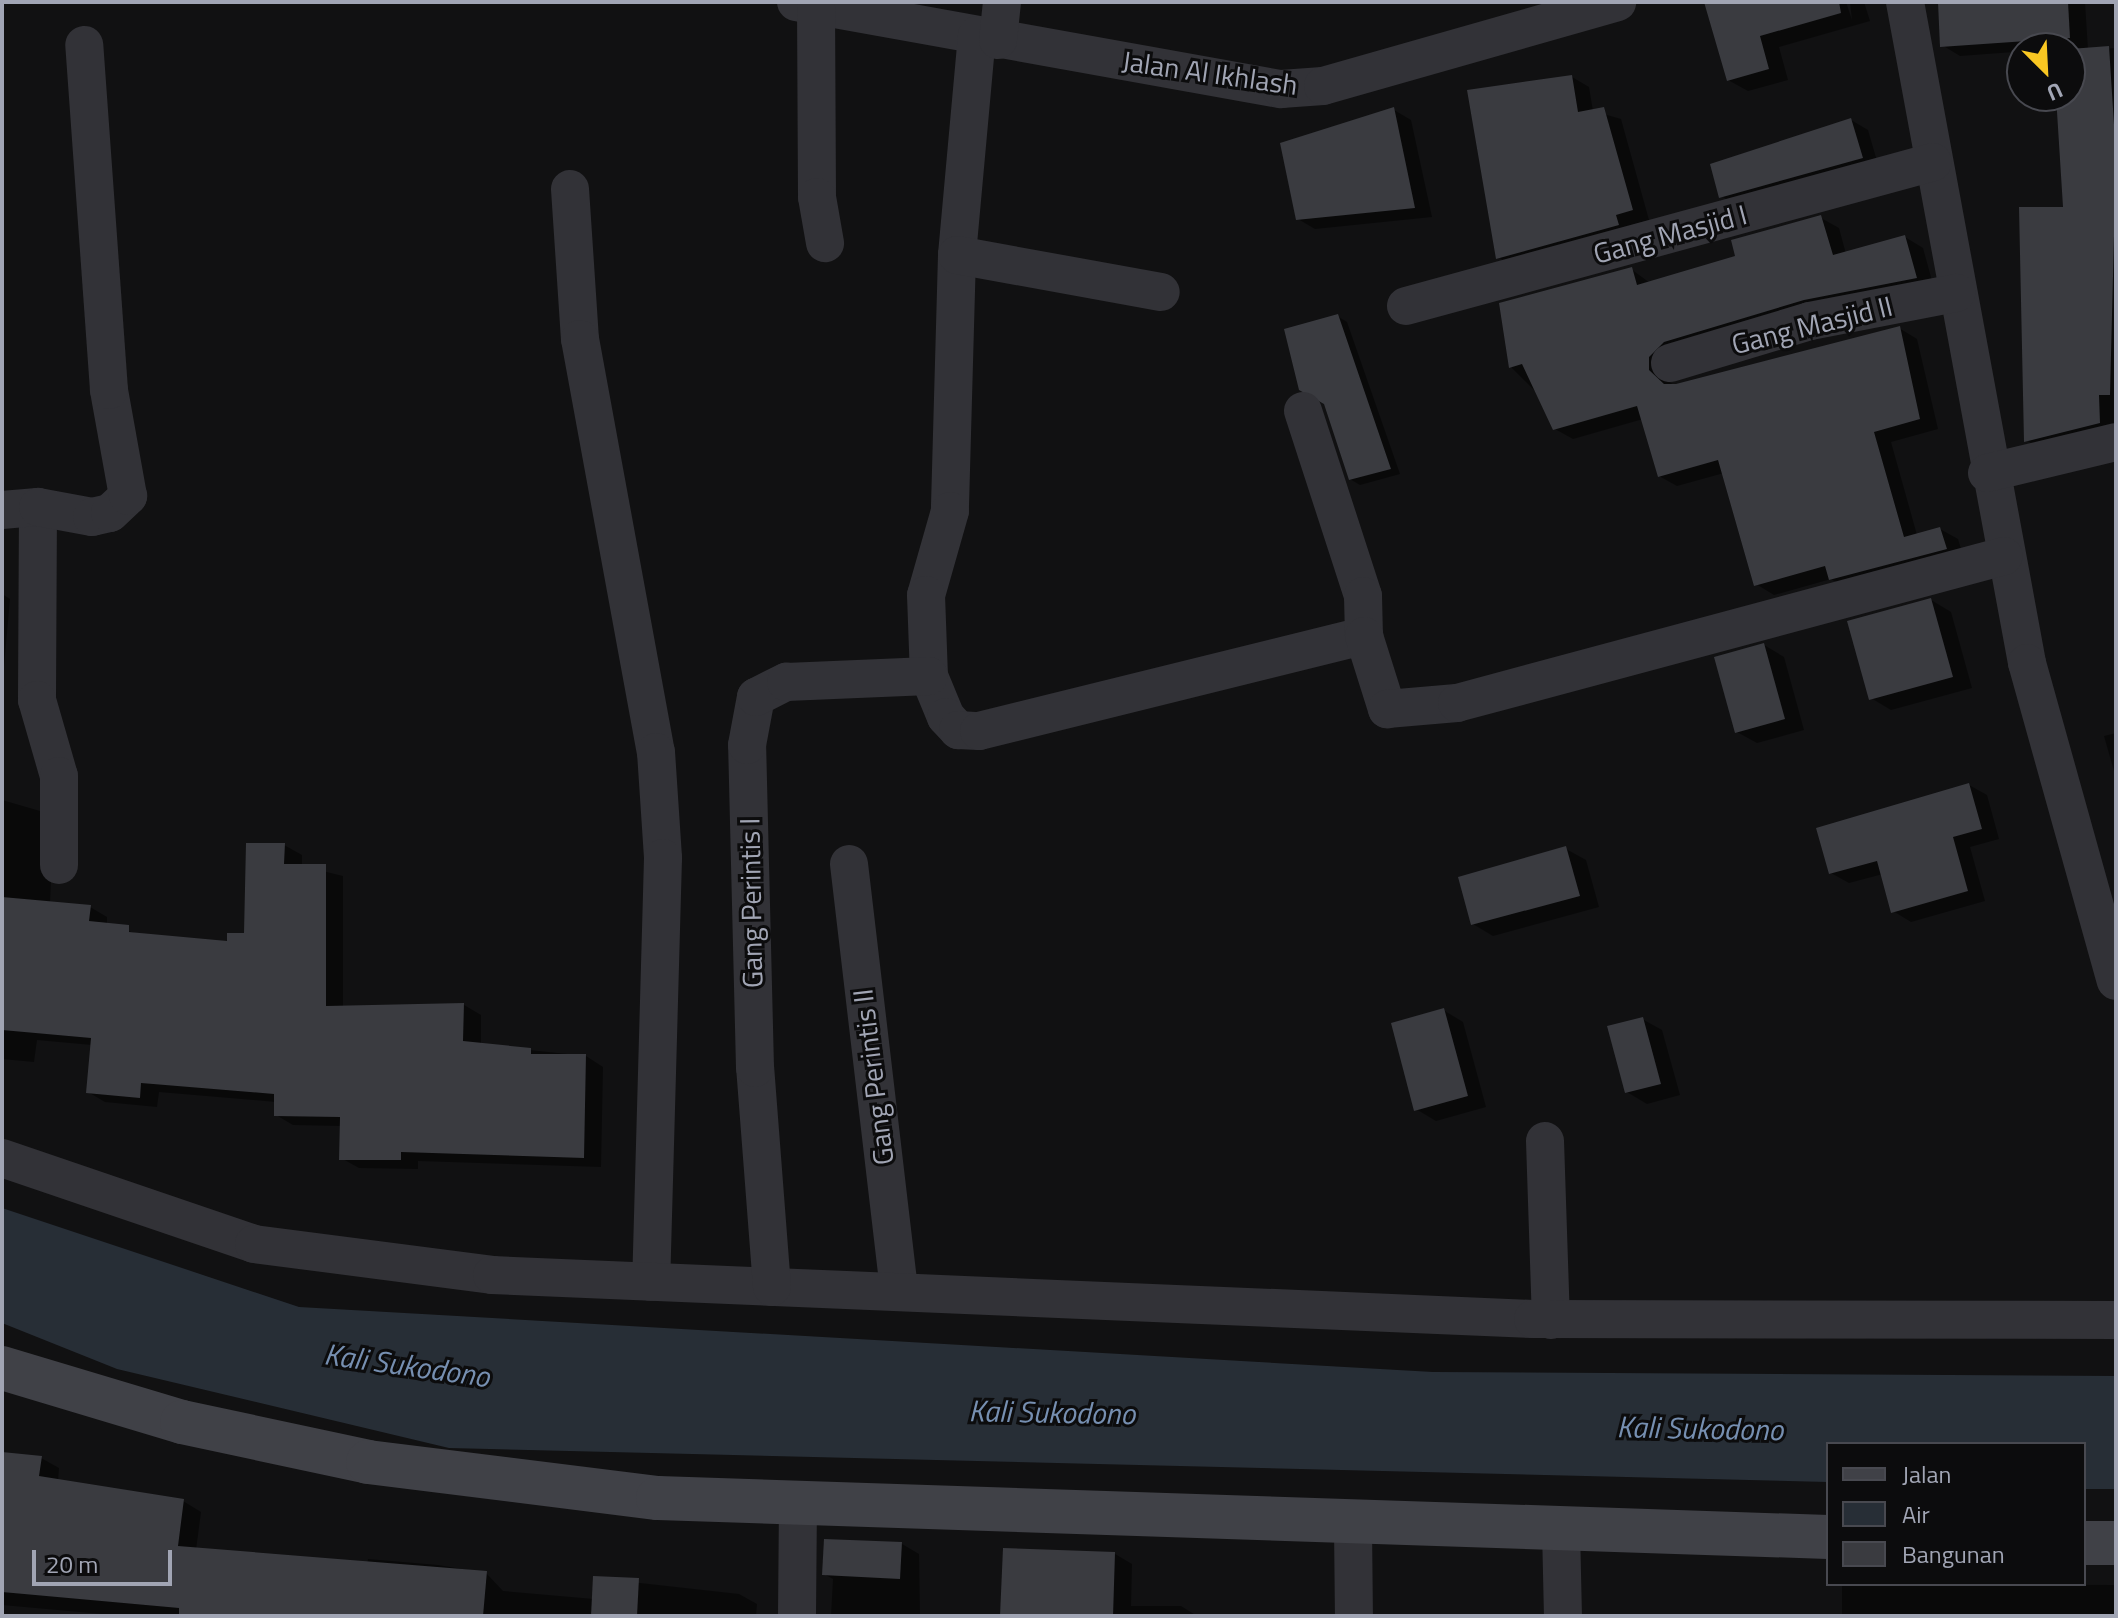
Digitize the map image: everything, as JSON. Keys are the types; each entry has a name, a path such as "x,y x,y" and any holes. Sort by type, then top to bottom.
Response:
{"main road":[{"path":"2,1368 182,1422 368,1462 658,1498 1353,1526 1826,1537"},
{"path":"2086,1543 2116,1543"}],"street":[{"path":"1002,2 988,37 957,255 950,511 927,586 929,676 946,717 958,730 979,731 1364,636"},
{"name":"Jalan Al Ikhlash","path":"806,4 1295,88 1617,2"},
{"path":"1905,2 1987,473 2027,663 2114,957"},
{"path":"806,4 817,197 825,243"},
{"path":"59,865 59,776 37,700 20,509 92,517 110,513 128,496 109,390 84,45"},
{"name":"Gang Masjid I","path":"1406,306 1933,162"},
{"path":"570,189 580,339 656,752 663,858 651,1282"},
{"path":"957,255 1161,292"},
{"name":"Gang Masjid II","path":"1670,363 1810,321 1956,293"},
{"path":"1303,411 1363,596 1364,636 1387,709 1423,711 2004,556"},
{"path":"1987,473 2116,442"},
{"name":"Gang Perintis I","path":"772,1287 755,1068 747,745 756,697 786,682 929,676"},
{"name":"Gang Perintis II","path":"849,864 899,1290"},
{"path":"1545,1141 1551,1320"},
{"path":"2,1158 254,1244 492,1275 1551,1320 2116,1320"},
{"path":"797,1616 798,1503"},
{"path":"1353,1526 1354,1616"},
{"path":"1561,1529 1563,1616"}],"water":[{"name":"Kali Sukodono","path":"2,1208 299,1307 1433,1372 2116,1376 2116,1489 2086,1489 2086,1442 1826,1442 1826,1482 449,1448 117,1369 2,1323"}],"building":[{"path":"1704,2 1839,2 1841,13 1760,36 1769,69 1727,81"},
{"path":"1938,2 2068,2 2070,32 2006,32 2006,42 1940,47"},
{"path":"2109,46 2116,156 2110,395 2099,395 2100,423 2024,442 2019,207 2063,207 2057,112 2086,112 2086,48"},
{"path":"1572,75 1578,112 1604,107 1633,210 1616,215 1619,225 1496,259 1467,90"},
{"path":"1394,107 1415,208 1296,220 1280,143"},
{"path":"1851,118 1863,158 1719,198 1710,164"},
{"path":"1821,215 1833,255 1905,235 1917,278 1804,300 1664,342 1649,357 1649,370 1664,384 1676,384 1900,326 1920,419 1874,432 1904,537 1940,527 1947,549 1829,580 1825,566 1754,586 1718,460 1658,477 1637,406 1553,430 1522,364 1509,368 1499,303 1632,267 1637,285 1735,256 1731,240"},
{"path":"1338,314 1391,469 1349,480 1324,404 1299,390 1284,329"},
{"path":"1931,598 1953,677 1869,700 1847,621"},
{"path":"1764,643 1785,719 1735,733 1714,657"},
{"path":"1969,783 1982,829 1953,837 1968,891 1891,913 1877,861 1829,874 1816,828"},
{"path":"246,843 285,843 284,864 326,864 326,1006 464,1003 463,1041 531,1048 531,1054 586,1054 584,1158 401,1152 401,1160 339,1160 340,1117 274,1116 274,1094 141,1083 140,1098 86,1093 91,1038 2,1030 2,897 91,905 89,921 129,925 129,932 227,941 227,933 244,933"},
{"path":"1566,846 1580,896 1471,925 1458,877"},
{"path":"1444,1008 1468,1096 1414,1111 1391,1023"},
{"path":"1643,1017 1661,1084 1625,1093 1607,1026"},
{"path":"2,1452 42,1456 39,1476 184,1499 178,1546 487,1571 483,1616 179,1616 179,1608 2,1592"},
{"path":"824,1539 902,1542 900,1579 822,1575"},
{"path":"1003,1548 1115,1552 1113,1616 1000,1616"},
{"path":"593,1576 639,1578 637,1616 591,1616"}]}
